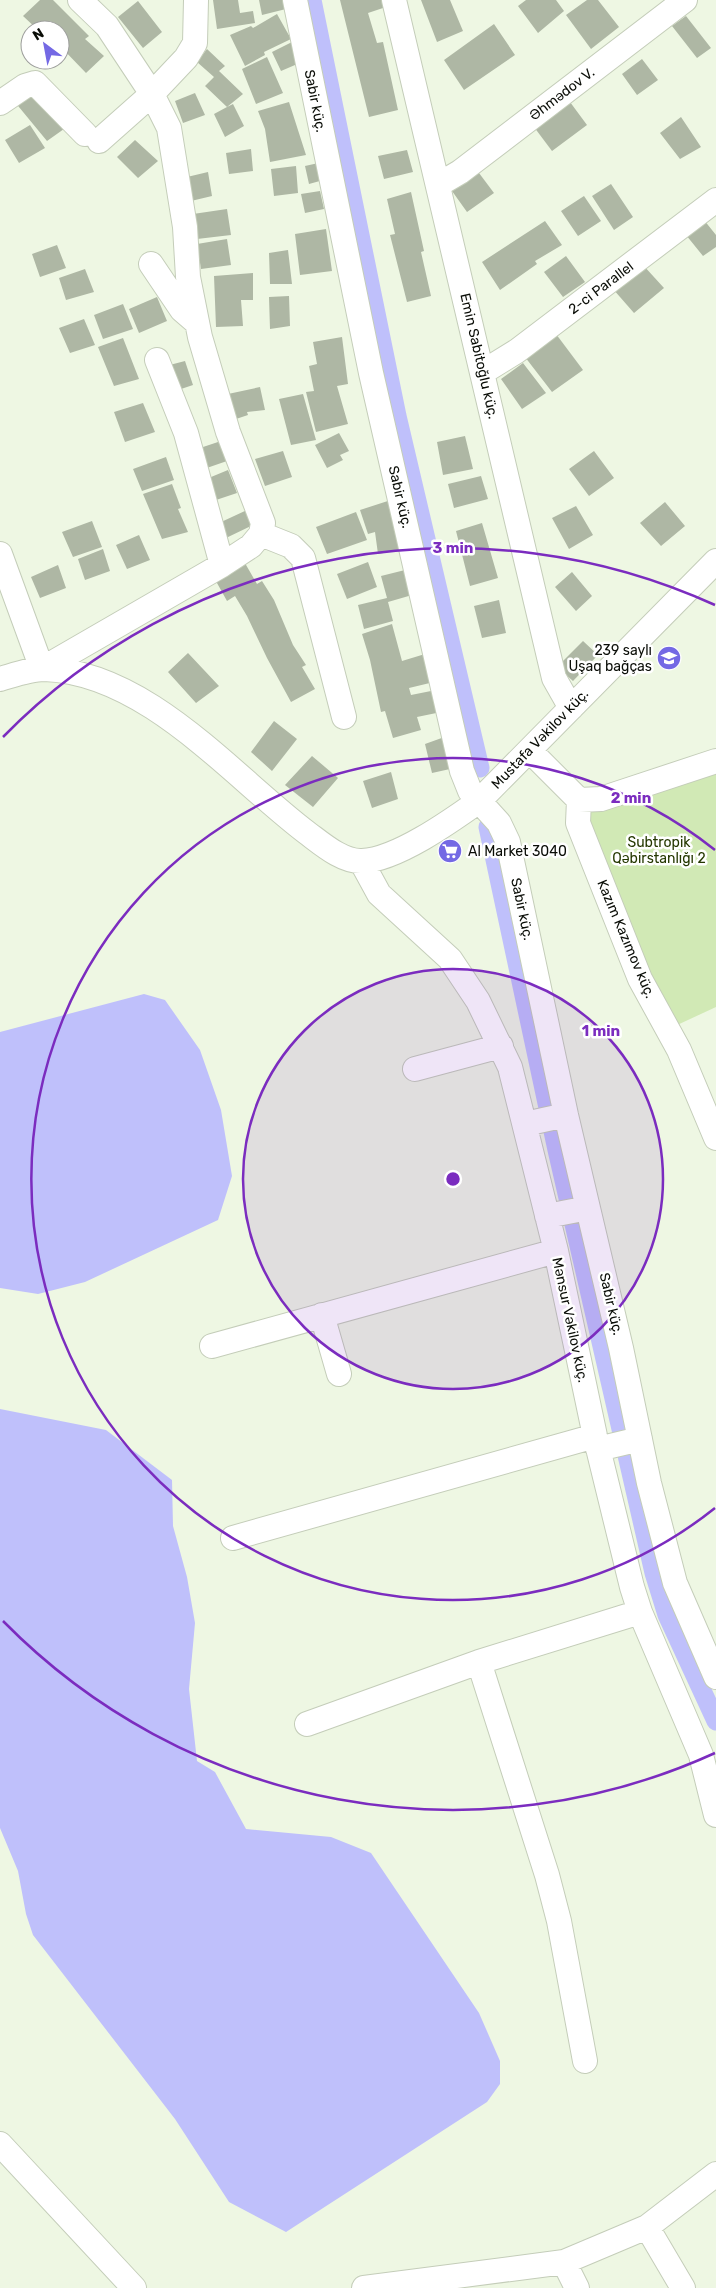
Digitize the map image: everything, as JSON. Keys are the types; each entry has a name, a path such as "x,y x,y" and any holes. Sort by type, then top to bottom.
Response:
{"street":[{"path":"0,679 42,669 222,566 251,546 262,534 263,524 228,432 197,323 188,277 185,228 170,128 152,94 107,26 80,0"},
{"path":"0,103 26,86 35,83 92,138 152,94 186,58 195,43 196,0"},
{"name":"Sabir küç.","path":"295,0 371,373 462,771 466,783 499,823 508,842 566,1114 621,1348 640,1439 676,1583 716,1677"},
{"name":"Emin Sabitoğlu küç.","path":"394,0 554,678 571,708"},
{"name":"Əhmədov V.","path":"438,185 460,172 685,0"},
{"name":"2-ci Parallel","path":"483,372 517,352 716,200"},
{"path":"151,264 182,310 197,323"},
{"path":"157,360 186,433 222,566"},
{"path":"262,534 291,546 303,558 344,717"},
{"path":"0,554 42,669"},
{"name":"Mustafa Vəkilov küç.","path":"361,861 383,856 403,848 454,819 479,801 715,565"},
{"path":"42,669 94,678 125,691 144,702 236,771 296,824 324,845 342,856 361,861"},
{"path":"530,751 579,800 601,799 716,761"},
{"name":"Kazım Kazımov küç.","path":"579,800 578,823 640,979 679,1050 716,1138"},
{"name":"Mənsur Vəkilov küç.","path":"361,861 379,894 450,959 478,1001 510,1066 556,1251 624,1557 640,1612 701,1755 716,1815"},
{"path":"415,1069 501,1046"},
{"path":"525,1124 566,1114"},
{"path":"547,1216 588,1208"},
{"path":"212,1346 556,1251"},
{"path":"322,1316 339,1374"},
{"path":"233,1538 597,1442 640,1439"},
{"path":"307,1724 479,1662 640,1612"},
{"path":"479,1662 549,1884 559,1922 585,2061"},
{"path":"0,2144 134,2288"},
{"path":"364,2288 564,2262 647,2228 716,2174"},
{"path":"647,2228 683,2288"},
{"path":"564,2262 578,2288"}],"green space":[{"name":"Subtropik Qəbirstanlığı 2","path":"716,771 716,1007 675,1026 645,973 585,814"}],"water":[{"path":"144,994 165,1000 200,1050 221,1110 232,1176 218,1220 85,1282 38,1294 0,1288 0,1032"},
{"path":"0,1409 106,1430 172,1480 173,1526 187,1577 195,1623 189,1689 197,1761 215,1772 246,1829 331,1837 371,1853 479,2013 500,2061 500,2084 487,2102 286,2232 229,2202 175,2119 33,1935 26,1914 18,1871 0,1828"}],"building":[{"path":"40,0 53,0 89,36 85,39 104,56 86,73 70,56 70,20 27,20 23,16"},
{"path":"213,0 238,0 240,13 253,11 255,23 217,29"},
{"path":"259,0 292,0 294,7 262,15"},
{"path":"340,0 383,0 386,7 368,13 377,43 383,42 398,110 369,117"},
{"path":"421,0 450,0 463,31 437,42"},
{"path":"526,0 556,0 564,11 538,33 518,6"},
{"path":"587,0 598,0 619,27 591,49 566,15"},
{"path":"138,1 162,32 143,48 118,17"},
{"path":"277,14 291,39 264,52 265,55 245,66 230,35 251,26 253,28"},
{"path":"686,16 711,48 697,58 672,26"},
{"path":"494,24 515,55 464,90 444,60"},
{"path":"292,42 302,62 281,71 272,52"},
{"path":"207,49 225,66 219,71 243,94 227,107 205,86 214,77 197,62"},
{"path":"267,57 283,93 256,104 242,69"},
{"path":"642,59 658,80 637,95 622,74"},
{"path":"37,86 71,124 47,141 14,101"},
{"path":"195,93 205,115 183,123 175,101"},
{"path":"289,102 306,155 270,162 265,129 258,111"},
{"path":"570,102 587,125 552,151 534,127"},
{"path":"233,104 244,126 225,137 214,114"},
{"path":"681,117 701,147 680,159 660,133"},
{"path":"30,125 45,148 19,163 5,140"},
{"path":"135,140 158,161 138,178 117,157"},
{"path":"251,149 253,171 229,174 226,153"},
{"path":"407,150 413,172 384,179 378,156"},
{"path":"323,162 327,179 309,184 305,166"},
{"path":"296,166 298,193 274,196 271,169"},
{"path":"208,172 212,196 191,201 187,177"},
{"path":"479,173 494,193 467,212 452,191"},
{"path":"611,184 633,217 614,230 592,196"},
{"path":"320,191 324,209 305,213 301,194"},
{"path":"411,192 424,251 421,252 431,296 407,302 390,235 395,234 387,199"},
{"path":"584,196 601,221 578,236 561,211"},
{"path":"227,209 231,235 197,239 193,214"},
{"path":"704,220 716,235 716,247 703,256 686,235"},
{"path":"545,221 562,245 535,261 537,264 500,290 482,262"},
{"path":"326,229 332,271 300,275 295,234"},
{"path":"227,239 231,265 201,269 197,244"},
{"path":"57,245 66,268 40,277 32,254"},
{"path":"288,250 292,284 270,284 269,253"},
{"path":"566,256 585,282 563,297 544,272"},
{"path":"643,265 664,288 634,313 613,289"},
{"path":"85,269 94,292 66,300 59,278"},
{"path":"253,273 253,300 241,300 243,326 216,327 214,276"},
{"path":"289,296 290,326 270,329 269,297"},
{"path":"157,297 167,321 139,333 129,309"},
{"path":"123,304 133,329 103,339 94,315"},
{"path":"84,319 95,345 70,353 59,328"},
{"path":"556,334 583,370 552,392 525,357"},
{"path":"342,337 348,384 337,386 348,424 316,432 306,392 314,391 309,366 317,364 313,342"},
{"path":"123,338 139,379 114,386 98,347"},
{"path":"185,361 193,385 175,391 162,367"},
{"path":"523,363 546,393 522,409 501,379"},
{"path":"260,387 265,410 247,412 248,415 236,419 228,394"},
{"path":"303,394 316,440 291,445 279,399"},
{"path":"143,403 155,432 125,442 114,412"},
{"path":"339,433 349,451 340,455 343,460 327,468 315,445"},
{"path":"465,436 473,469 443,475 437,442"},
{"path":"221,441 227,461 201,470 194,450"},
{"path":"283,451 292,477 265,486 255,459"},
{"path":"594,451 614,478 589,496 569,469"},
{"path":"166,457 174,480 142,491 133,469"},
{"path":"228,470 237,493 210,502 199,482"},
{"path":"481,476 488,499 454,508 448,484"},
{"path":"172,484 181,508 178,509 188,532 162,539 143,494"},
{"path":"394,499 404,549 378,554 375,532 368,534 360,510"},
{"path":"665,502 685,526 661,546 640,523"},
{"path":"576,506 593,535 569,549 552,518"},
{"path":"247,510 253,525 226,538 219,523"},
{"path":"356,512 367,540 327,554 316,527"},
{"path":"92,521 102,547 73,557 62,532"},
{"path":"482,523 498,578 470,586 456,531"},
{"path":"139,535 150,560 127,569 116,545"},
{"path":"103,549 110,571 85,580 78,559"},
{"path":"242,558 257,584 262,581 274,600 293,645 306,665 302,667 315,689 291,702 235,596 227,601 212,574"},
{"path":"368,562 377,587 347,599 337,574"},
{"path":"58,565 66,588 40,598 31,577"},
{"path":"413,568 419,593 388,602 393,621 364,629 358,605 387,598 381,576"},
{"path":"572,572 592,596 576,611 555,587"},
{"path":"499,600 506,633 482,638 474,606"},
{"path":"392,624 402,661 425,654 434,682 409,688 411,695 441,689 446,711 417,717 421,730 393,738 385,711 381,712 370,660 362,634"},
{"path":"583,641 598,655 573,681 557,667"},
{"path":"188,653 219,686 196,703 168,672"},
{"path":"274,721 297,739 272,771 251,752"},
{"path":"450,735 459,767 432,773 425,744"},
{"path":"312,756 338,778 313,807 285,785"},
{"path":"391,772 398,799 372,808 363,781"}],"waterway":[{"path":"312,0 397,416 480,768"},
{"path":"488,827 557,1150 654,1573 667,1615 716,1721"}],"place":[{"name":"239 saylı Uşaq bağças","path":"669,658"},
{"name":"Al Market 3040","path":"450,851"}]}
